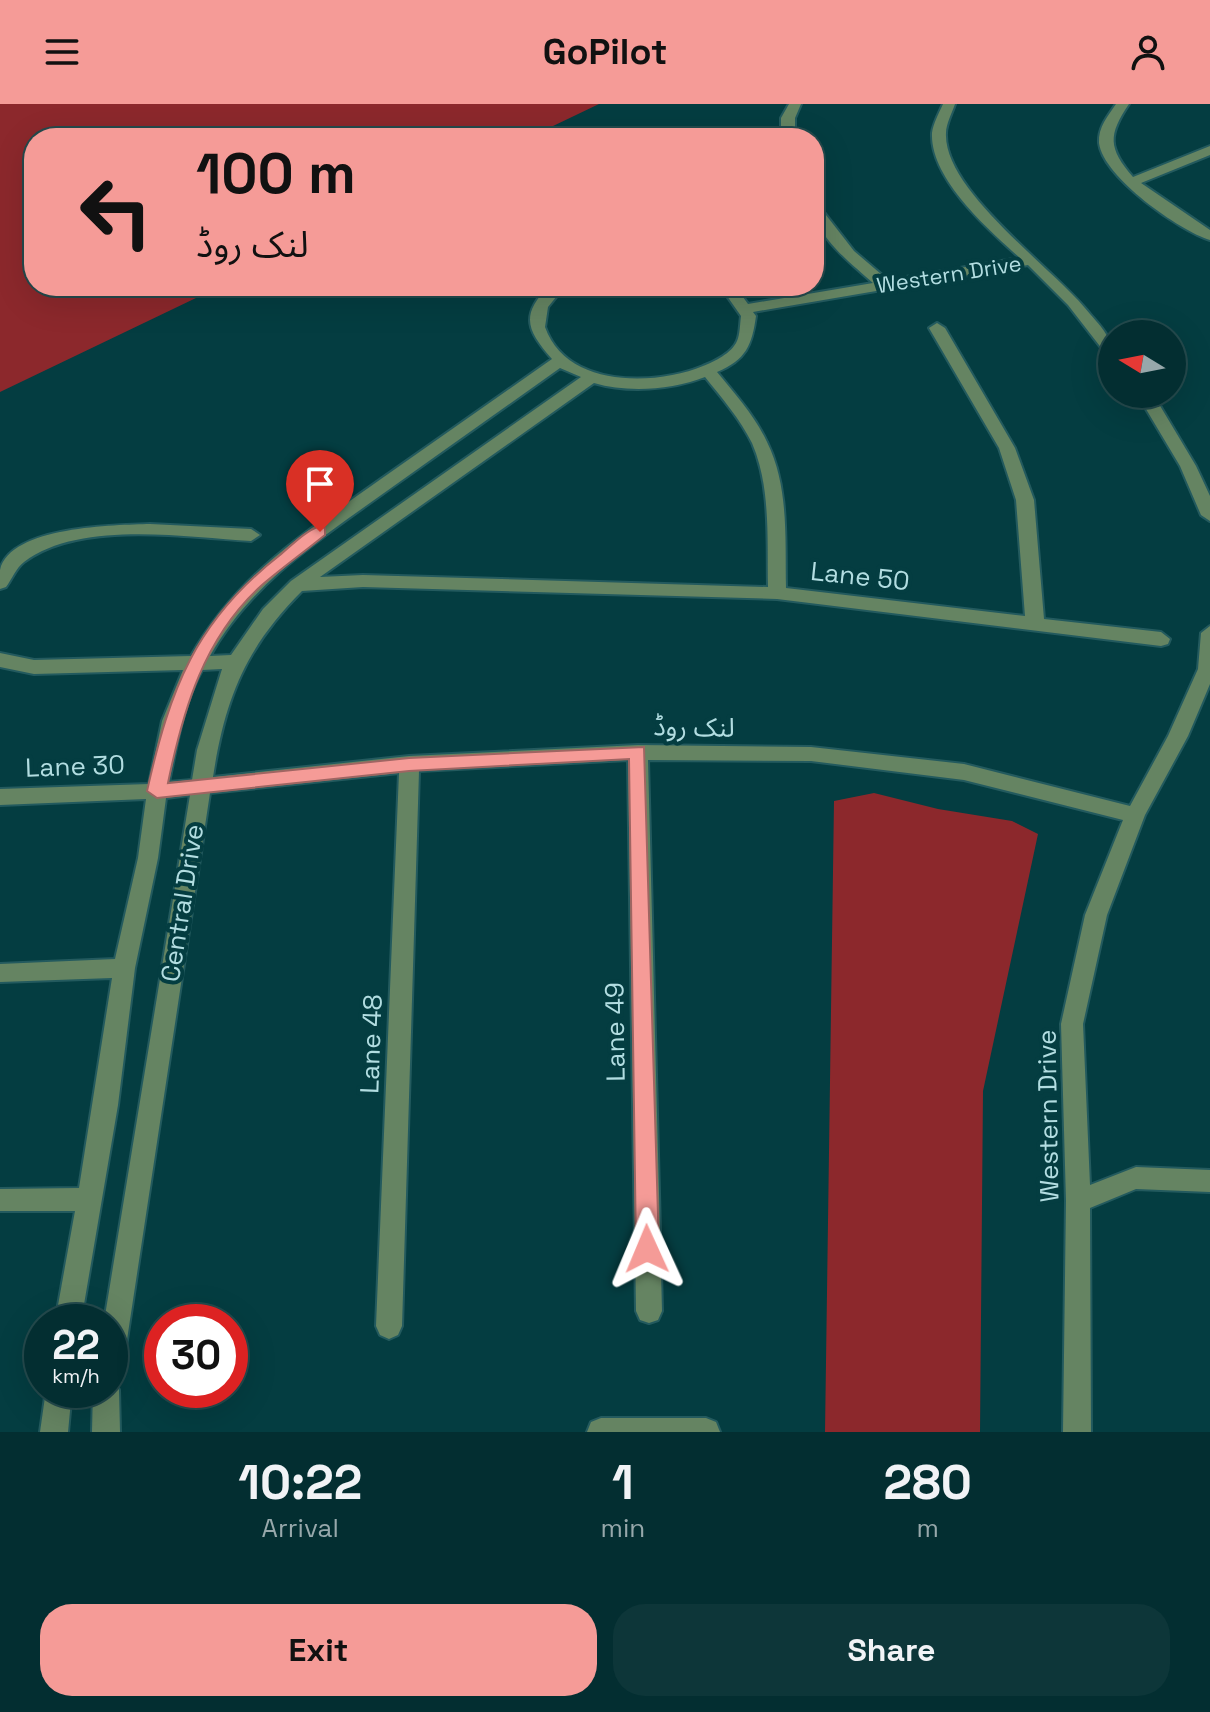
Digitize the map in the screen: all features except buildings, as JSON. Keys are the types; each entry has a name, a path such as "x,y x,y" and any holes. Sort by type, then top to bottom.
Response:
{"street":[{"path":"788,128 788,118 795,104"},
{"path":"949,104 939,135 951,173 978,212 1031,260"},
{"path":"1123,104 1107,119 1104,136 1107,157 1132,182 1210,236"},
{"path":"1132,182 1210,150"},
{"path":"824,222 849,254 885,285"},
{"name":"Western Drive","path":"824,296 1031,260 1073,302 1098,333"},
{"path":"550,296 539,309 537,328 547,349 560,360 593,376 637,385 675,382 709,372 734,356 748,337 747,309 736,296"},
{"name":"Western Drive","path":"747,309 822,296"},
{"path":"937,328 1007,448 1025,500 1035,622"},
{"name":"Central Drive","path":"71,1304 106,1105 124,968 148,858 157,791 172,721 195,665 218,625 254,583 299,546 560,360"},
{"path":"709,372 738,409 764,453 774,498 777,593"},
{"name":"Central Drive","path":"120,1304 200,788 207,750 237,662 269,613 297,585 593,376"},
{"path":"1153,408 1188,466 1210,515"},
{"path":"0,583 19,553 50,539 81,531 251,535"},
{"name":"Lane 50","path":"297,585 363,581 777,593 1161,639"},
{"name":"Western Drive","path":"1077,1432 1078,1201 1072,1024 1096,915 1135,815 1178,736 1207,669 1210,633"},
{"path":"0,660 34,667 237,662"},
{"name":"لنک روڈ","path":"200,788 409,764 638,752 811,754 964,772 1135,815"},
{"name":"Lane 49","path":"638,752 649,1311"},
{"name":"Lane 48","path":"389,1326 409,764"},
{"name":"Lane 30","path":"0,797 200,788"},
{"path":"0,973 124,968"},
{"path":"1078,1201 1136,1178 1210,1181"},
{"path":"0,1200 89,1199"},
{"path":"54,1432 57,1408"},
{"path":"106,1408 106,1432"},
{"path":"601,1432 706,1432"}],"shaded area":[{"path":"0,104 599,104 549,128 24,128 24,296 200,296 0,392"},
{"path":"874,793 938,809 1012,821 1038,834 983,1091 980,1432 825,1432 834,801"}],"route":[{"path":"320,532 254,583 218,625 188,678 172,721 157,791 409,764 638,752 647,1249"}]}
